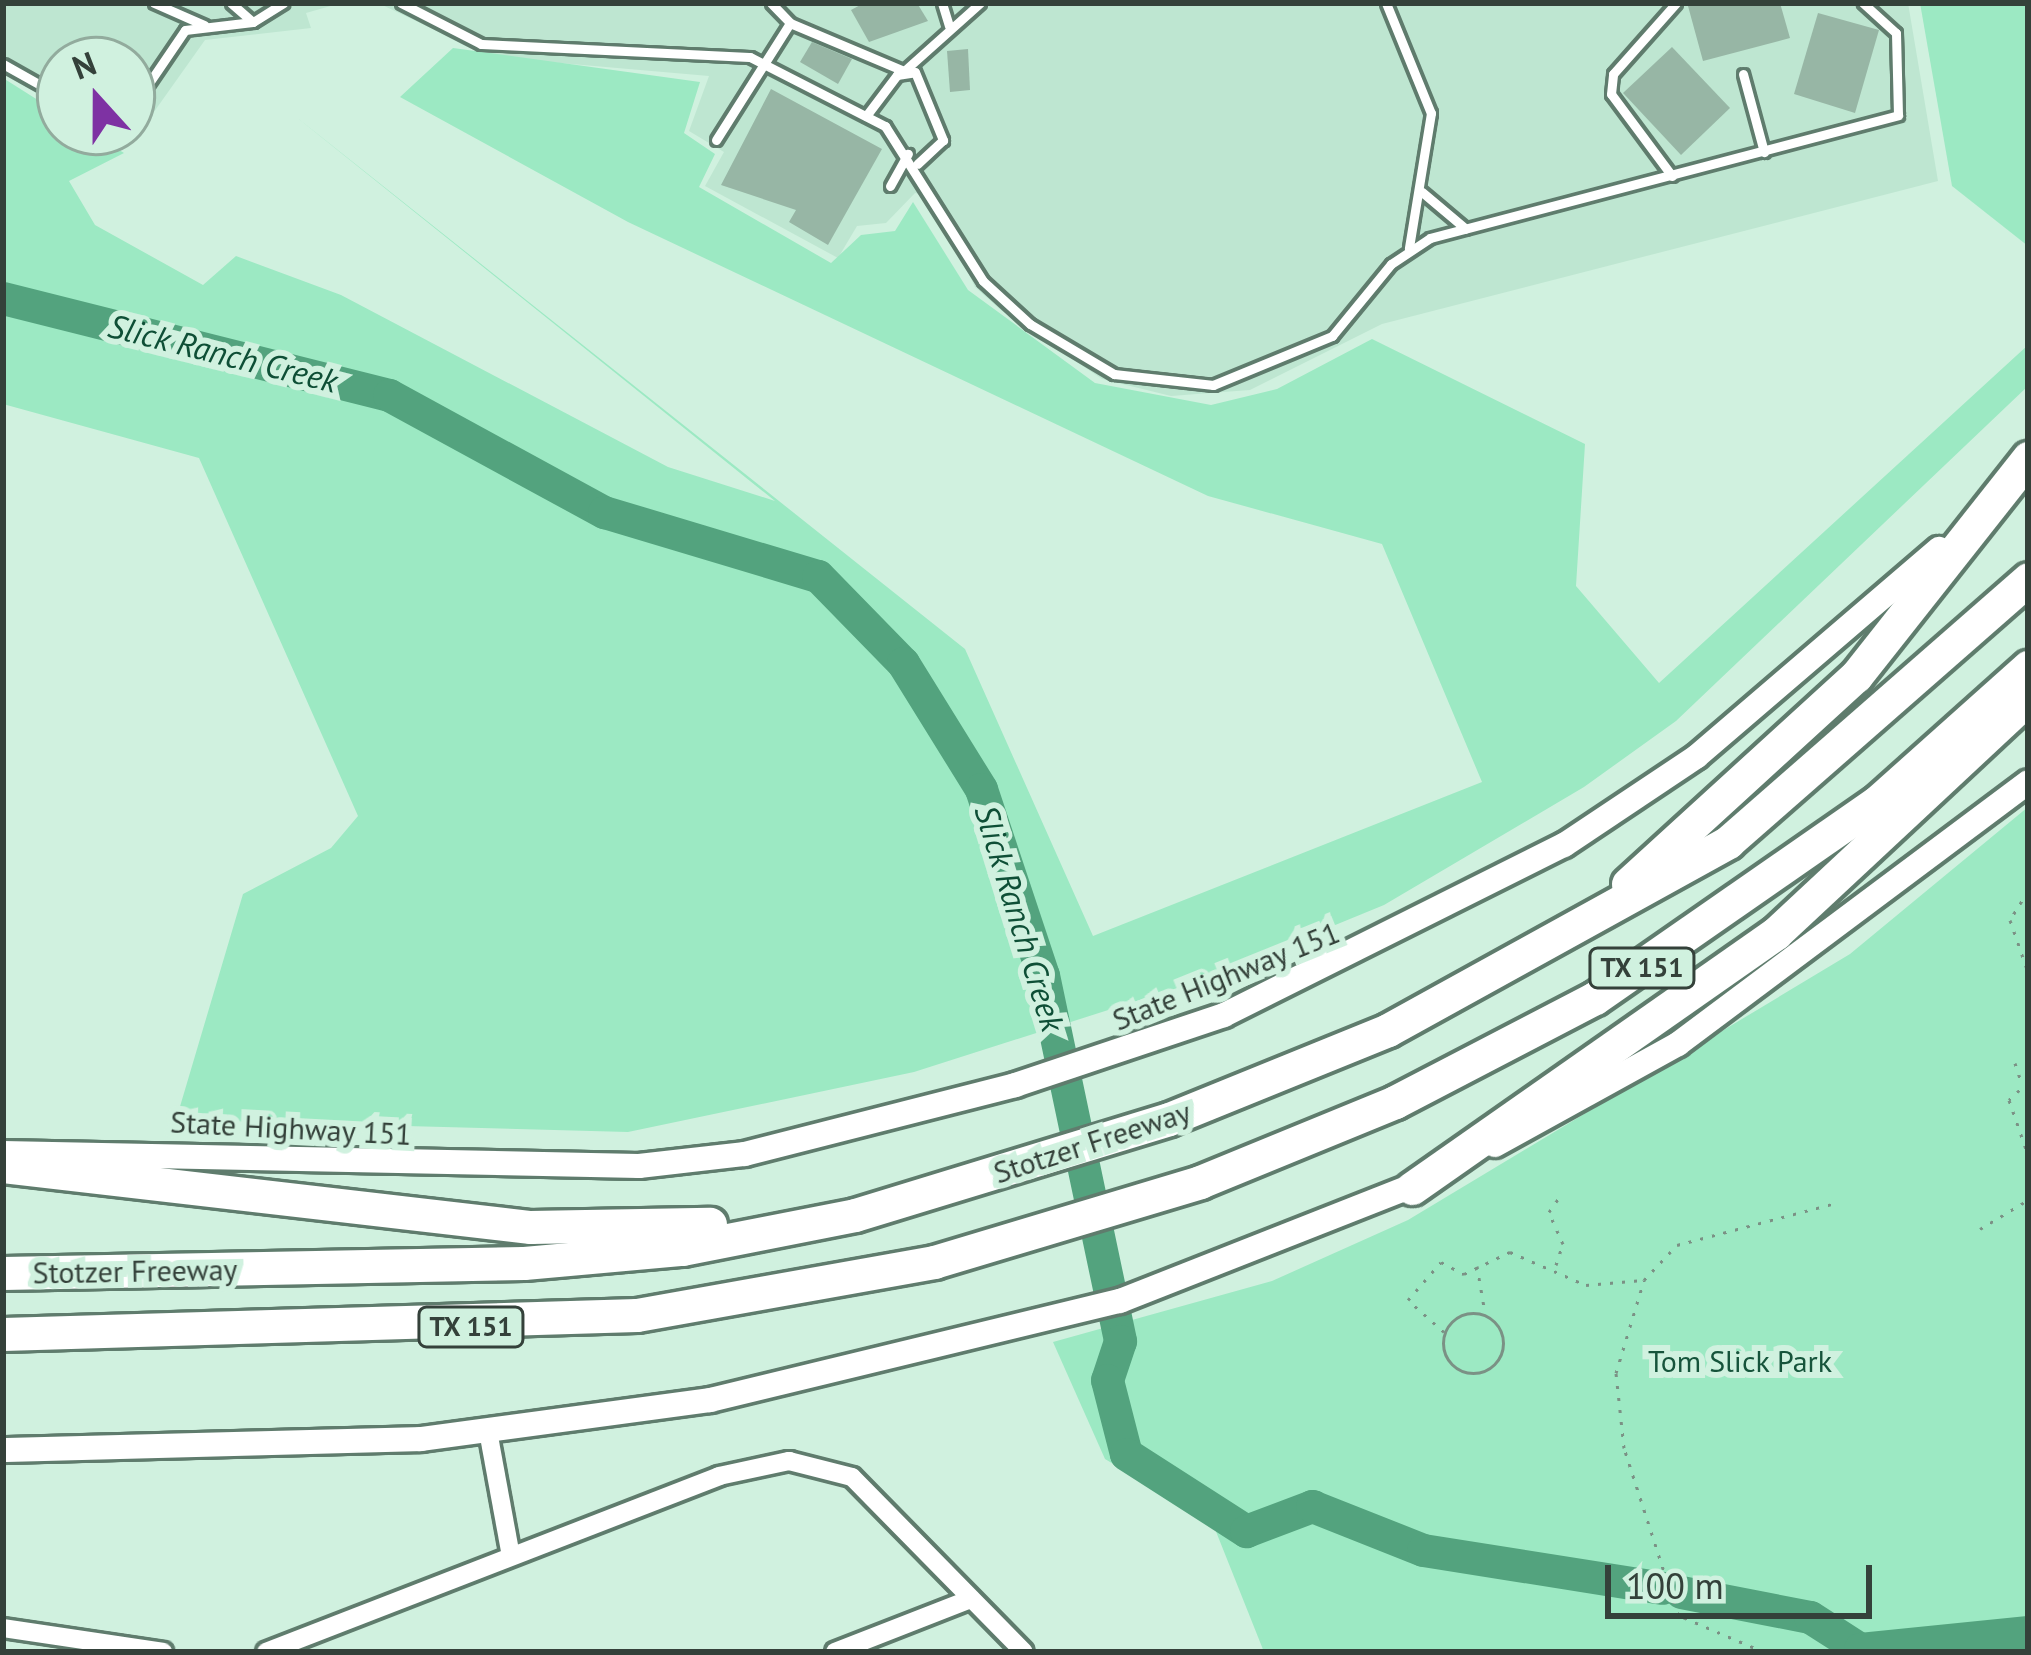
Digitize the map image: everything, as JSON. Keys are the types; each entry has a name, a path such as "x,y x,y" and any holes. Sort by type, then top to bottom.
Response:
{"highway":[{"path":"1559,944 1856,676 2028,457"},
{"name":"Stotzer Freeway","path":"3,1273 524,1263 682,1249 855,1214 1169,1119 1337,1053 1559,944 1728,842 2028,579"},
{"name":"Stotzer Freeway","path":"3,1334 493,1327 740,1300 934,1262 1200,1182 1395,1102 1595,998 1877,802 2028,667"},
{"path":"1412,1188 1790,921 2028,698"},
{"path":"3,1166 530,1227 855,1214"}],"main road":[{"name":"State Highway 151","path":"3,1153 639,1166 746,1154 937,1106 1114,1053 1391,941 1564,845 1815,660 2028,457"},
{"path":"3,1450 488,1431 710,1400 994,1336 1231,1262 1412,1188 1678,1044 2028,782"}],"street":[{"path":"488,1431 511,1556"},
{"path":"266,1652 511,1556 789,1461 852,1477 1024,1652"},
{"path":"835,1652 971,1599"},
{"path":"3,1628 163,1652"}],"lane":[{"path":"154,3 205,26"},
{"path":"231,3 253,22"},
{"path":"156,73 185,30 253,22 283,3"},
{"path":"401,3 481,44 758,61 866,116 908,154 999,295 1082,360 1148,381 1213,385 1304,353 1409,248 1898,115 1896,33 1863,3"},
{"path":"771,3 790,23 915,72 941,124 937,154 917,164"},
{"path":"942,3 949,26"},
{"path":"866,116 949,26 980,3"},
{"path":"1386,3 1431,113 1422,192 1409,248"},
{"path":"1672,176 1611,94 1613,74 1676,3"},
{"path":"716,140 758,61 790,23"},
{"path":"3,64 36,83"},
{"path":"1743,74 1764,152"},
{"path":"890,186 908,154"},
{"path":"1422,192 1466,229"}],"path":[{"path":"2028,892 2010,920 2028,972"},
{"path":"2014,1063 2025,1082 2009,1100 2028,1155"},
{"path":"1556,1266 1558,1199"},
{"path":"1980,1229 2028,1200"},
{"path":"1764,1652 1672,1603 1616,1403 1644,1280 1692,1236 1832,1204"},
{"path":"1476,1264 1485,1316 1503,1342 1482,1371 1453,1366 1444,1333 1408,1300 1441,1262 1456,1274 1476,1264 1510,1252 1556,1266 1586,1285 1644,1280"},
{"path":"1444,1333 1461,1315 1485,1316"}],"shaded area":[{"path":"3,3 341,3 306,13 311,28 205,40 156,109 156,36 36,36 36,90 3,69"},
{"path":"378,3 1908,3 1938,181 1382,324 1250,390 1171,396 1102,379 1002,311 975,287 932,196 915,193 886,223 857,226 838,258 705,186 724,152 689,131 709,76 492,57"}],"green space":[{"path":"1920,3 2028,3 2028,246 1952,186"},
{"path":"453,48 700,82 684,133 715,154 699,187 831,263 861,235 895,231 913,202 968,290 1095,383 1211,405 1277,389 1372,339 1585,444 1576,586 1659,683 2028,345 2028,386 1676,721 1584,787 1384,905 1196,982 914,1072 628,1132 176,1120 243,894 331,848 358,816 199,458 3,404 3,78 36,99 36,156 118,156 69,181 95,225 203,285 236,256 341,295 668,467 775,501 295,116 965,649 1093,936 1482,782 1382,544 1208,496 628,222 400,97"},
{"name":"Tom Slick Park","path":"2028,807 2028,1652 1264,1652 1213,1524 1105,1459 1053,1342 1272,1281 1408,1220 1850,954"}],"building":[{"path":"864,3 917,3 928,21 869,42 851,10"},
{"path":"1780,3 1790,38 1703,61 1688,6"},
{"path":"1818,13 1879,30 1855,113 1794,94"},
{"path":"812,42 852,59 838,84 800,62"},
{"path":"1672,47 1730,108 1681,155 1623,93"},
{"path":"968,49 970,90 950,92 947,51"},
{"path":"771,89 882,149 828,245 789,222 796,210 721,185"}],"waterway":[{"name":"Slick Ranch Creek","path":"3,298 389,395 604,512 818,576 903,663 981,789 1043,975 1120,1341 1107,1380 1126,1454 1246,1531 1312,1506 1423,1550 1662,1588"},
{"name":"Slick Ranch Creek","path":"1681,1592 1810,1617 1860,1649 2028,1632"}]}
